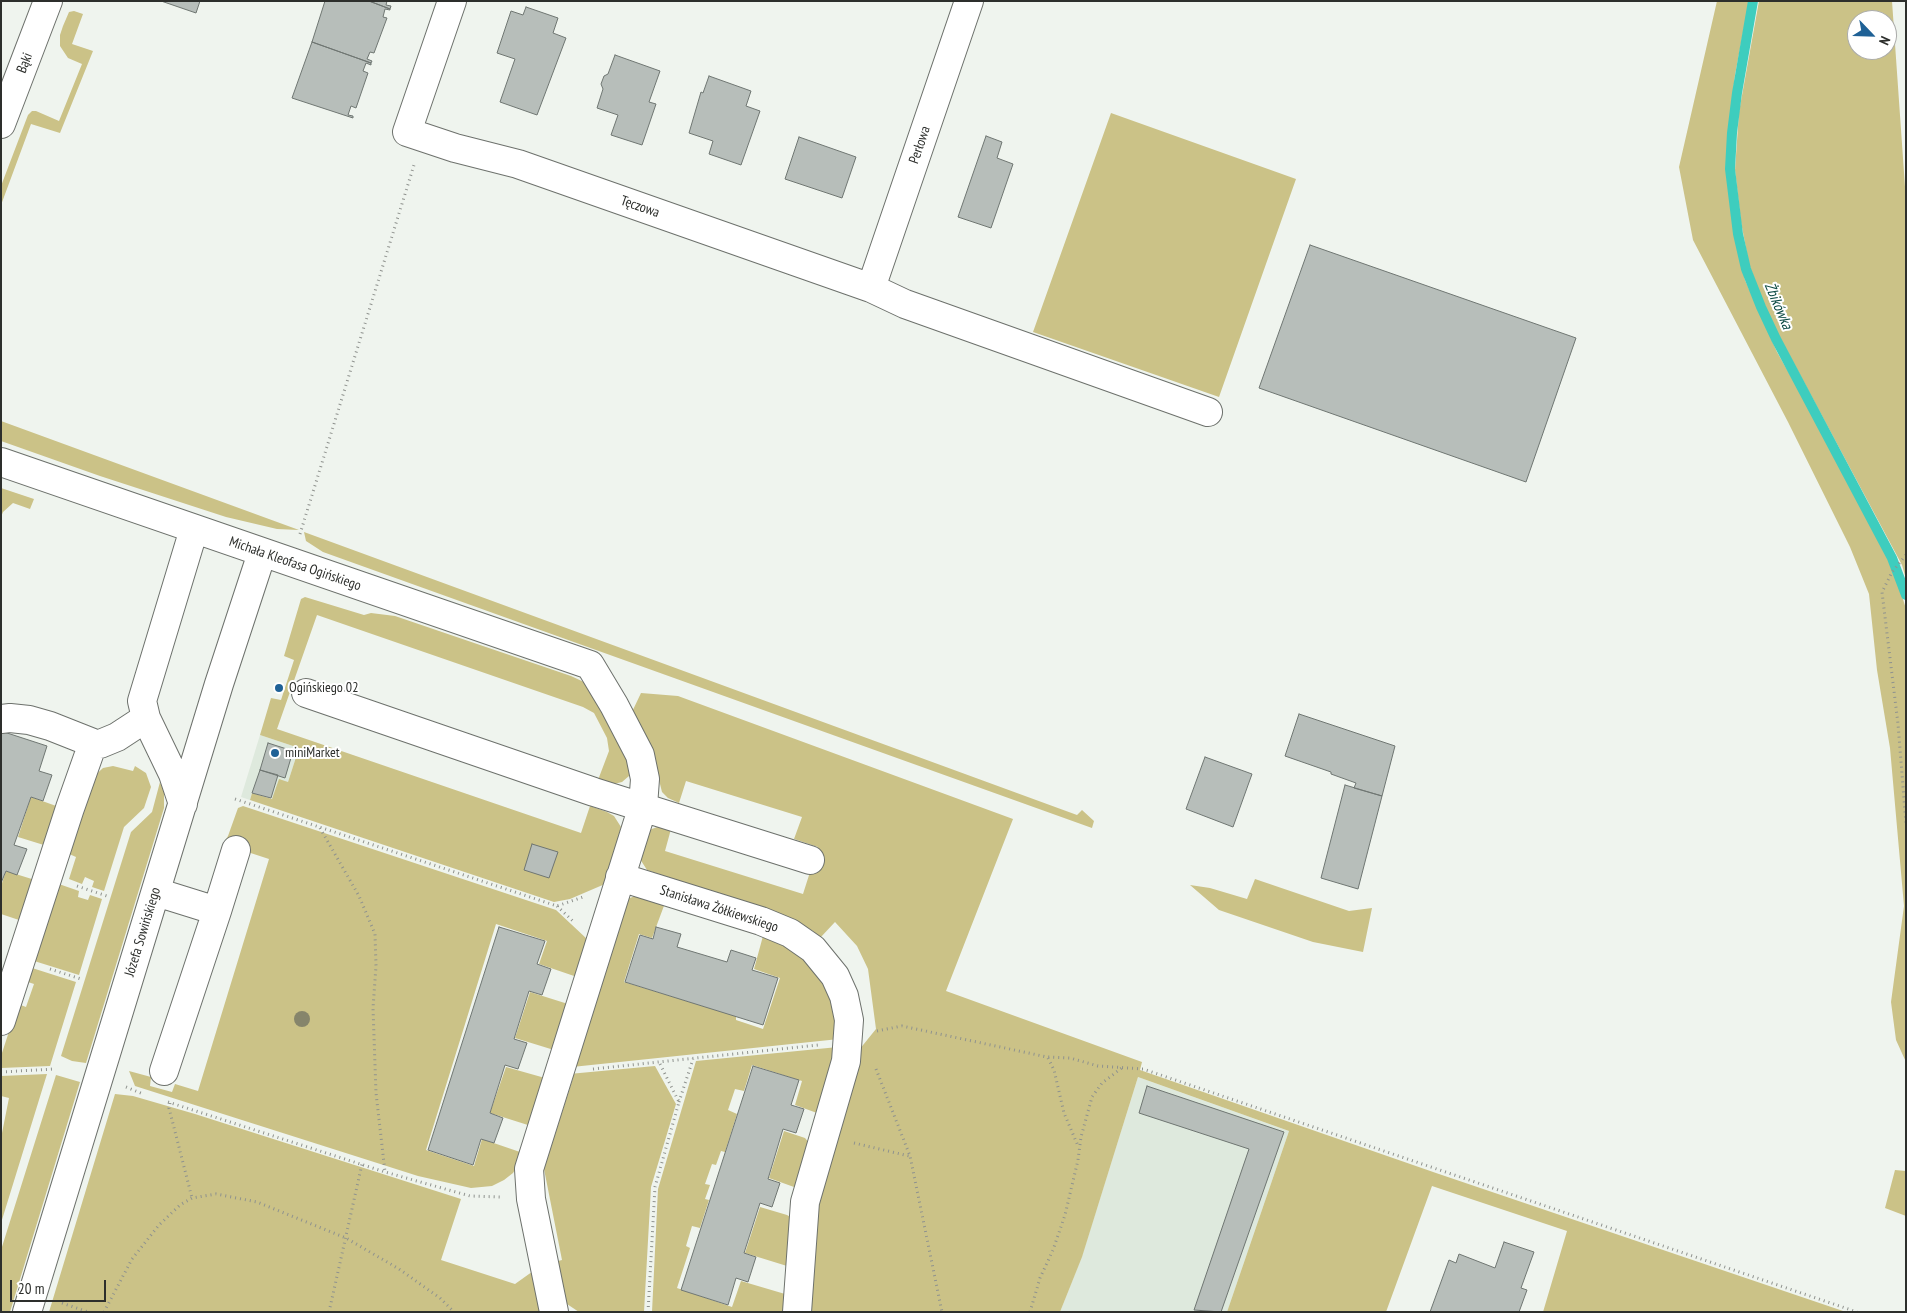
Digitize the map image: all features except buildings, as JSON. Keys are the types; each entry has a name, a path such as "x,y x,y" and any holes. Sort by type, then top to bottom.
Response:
{"street":[{"name":"Bąki","path":"1,124 48,1"},
{"path":"415,135 452,1"},
{"name":"Perłowa","path":"871,288 969,1"},
{"name":"Tęczowa","path":"415,135 455,148 518,164 871,288 905,304 1208,412"},
{"name":"Michała Kleofasa Ogińskiego","path":"1,462 590,665 614,705 640,755 644,779 643,806"},
{"path":"183,804 173,774 146,718 142,701 194,529"},
{"name":"Józefa Sowińskiego","path":"28,1312 183,804 262,553"},
{"path":"306,693 594,792 810,860"},
{"path":"1,719 29,720 100,744 117,738 146,718"},
{"path":"1,1022 67,817 93,743"},
{"path":"554,1312 531,1199 529,1169 643,806"},
{"path":"164,1071 236,850"},
{"name":"Stanisława Żółkiewskiego","path":"620,877 761,921 802,940 813,949 835,976 844,996 849,1020 846,1061 805,1202 797,1312"},
{"path":"156,892 217,911"}],"path":[{"path":"291,563 415,135"},
{"path":"1906,555 1892,572 1882,592 1898,724 1906,824"},
{"path":"236,800 557,906 604,890 620,877"},
{"path":"320,828 359,896 375,934 376,966 372,1008 376,1093 385,1172"},
{"path":"560,1068 571,1071 848,1042 879,1030 902,1026 1047,1057 1070,1058 1098,1066 1144,1069 1857,1312"},
{"path":"848,1042 866,1047 910,1156 942,1312"},
{"path":"1047,1057 1054,1070 1064,1113 1078,1147"},
{"path":"648,1312 655,1187 693,1059"},
{"path":"659,1062 679,1102"},
{"path":"1030,1312 1040,1278 1053,1250 1065,1215 1078,1160 1078,1147 1089,1106 1096,1090 1102,1083 1123,1067"},
{"path":"1,1072 54,1069"},
{"path":"120,1083 134,1091 152,1097"},
{"path":"161,1100 385,1172 470,1196 531,1199"},
{"path":"170,1103 192,1198"},
{"path":"823,1136 910,1156"},
{"path":"329,1312 362,1164"},
{"path":"104,1312 132,1259 146,1240 180,1205 192,1198 216,1194 257,1202 346,1238 399,1269 440,1298 454,1312"}],"shaded area":[{"path":"1717,1 1749,1 1735,75 1728,133 1728,174 1736,234 1745,280 1777,352 1832,449 1892,563 1906,609 1906,1062 1896,1040 1891,1002 1904,906 1890,748 1877,670 1869,594 1850,547 1788,422 1693,240 1679,167"},
{"path":"1759,1 1892,1 1893,10 1847,10 1847,60 1896,60 1906,201 1906,579 1902,565 1768,315 1749,264 1741,222 1735,170 1739,112"},
{"path":"74,11 83,14 72,44 93,51 60,133 31,124 1,205 1,186 28,115 32,111 36,111 59,121 82,64 68,58 60,46 60,35 63,26 69,12"},
{"path":"1111,113 1296,179 1219,397 1033,332"},
{"path":"1,421 299,530 277,529 226,517 1,441"},
{"path":"1,488 34,499 30,509 13,503 3,512 1,517"},
{"path":"304,532 1077,815 1082,810 1094,821 1092,828 323,552 306,541"},
{"path":"305,597 364,615 371,613 395,616 571,676 586,683 623,749 630,766 629,776 622,782 614,784 598,780 609,751 607,738 594,713 583,707 317,615 277,729 581,833 590,806 607,812 614,816 621,827 605,884 570,899 554,902 250,800 252,793 272,799 279,779 288,782 299,748 260,735 271,698 281,700 294,660 284,656 301,599"},
{"path":"641,693 678,696 1013,819 946,991 1142,1062 1140,1070 1846,1312 1543,1312 1567,1231 1432,1186 1386,1312 1227,1312 1289,1131 1138,1077 1082,1257 1060,1312 810,1312 815,1204 859,1050 876,1029 868,969 857,946 835,922 820,938 813,931 792,920 647,870 640,859 649,830 660,826 671,829 665,851 803,894 818,847 794,839 802,817 686,781 679,803 668,798 662,792 655,764 631,714"},
{"path":"260,735 299,748 288,782 272,799 252,793 250,800 241,797"},
{"path":"113,766 133,771 135,766 146,773 151,787 144,808 124,827 104,891 92,887 94,881 85,877 82,884 69,879 76,857 67,853 90,780 103,768"},
{"path":"160,782 164,792 164,808 86,1063 72,1061 61,1056 131,832 152,812"},
{"path":"31,797 59,807 47,846 18,837"},
{"path":"243,806 556,910 587,939 577,977 539,964 547,941 496,924 426,1150 474,1166 482,1139 520,1152 522,1154 519,1163 513,1173 504,1180 492,1186 471,1188 418,1176 135,1086 129,1071 151,1077 150,1086 172,1092 175,1084 198,1091 269,859 223,844 228,836 238,808"},
{"path":"6,871 35,880 22,921 1,914 1,886"},
{"path":"1255,879 1349,911 1372,908 1363,952 1313,942 1219,910 1190,885 1210,888 1247,899"},
{"path":"56,883 79,891 78,897 88,900 90,895 102,899 79,975 31,960"},
{"path":"638,895 665,903 652,938 639,934 624,982 736,1016 736,1020 763,1029 780,978 754,969 765,933 809,960 832,998 839,1039 572,1067 627,899"},
{"path":"29,967 76,982 50,1066 1,1068 1,1056 18,1004 26,1007 34,984 25,981"},
{"path":"530,992 568,1004 554,1050 515,1038"},
{"path":"838,1047 817,1113 795,1105 802,1081 752,1065 744,1091 735,1089 728,1110 737,1114 725,1152 721,1151 716,1165 712,1164 705,1184 710,1185 705,1199 709,1200 700,1228 692,1226 686,1246 690,1248 677,1288 732,1307 741,1281 785,1294 787,1312 652,1312 658,1189 696,1061"},
{"path":"655,1066 676,1104 651,1187 644,1312 579,1312 564,1302 558,1261 562,1260 544,1169 573,1078 569,1074"},
{"path":"506,1067 545,1078 531,1126 490,1113"},
{"path":"47,1074 1,1223 1,1138 9,1098 1,1096 1,1076"},
{"path":"56,1075 80,1082 10,1312 1,1312 1,1250"},
{"path":"1138,1077 1289,1131 1227,1312 1060,1312 1082,1256"},
{"path":"115,1094 133,1096 195,1114 461,1199 441,1260 515,1284 536,1269 545,1312 49,1312"},
{"path":"784,1131 805,1138 810,1144 798,1185 794,1187 769,1178"},
{"path":"1895,1170 1906,1171 1906,1216 1885,1208"},
{"path":"760,1207 792,1218 787,1266 745,1253"}],"waterway":[{"name":"Żbikówka","path":"1753,1 1737,93 1730,169 1738,234 1746,269 1776,339 1892,558 1906,595"}],"place":[{"name":"Ogińskiego 02","path":"279,688"},
{"name":"miniMarket","path":"275,753"}]}
